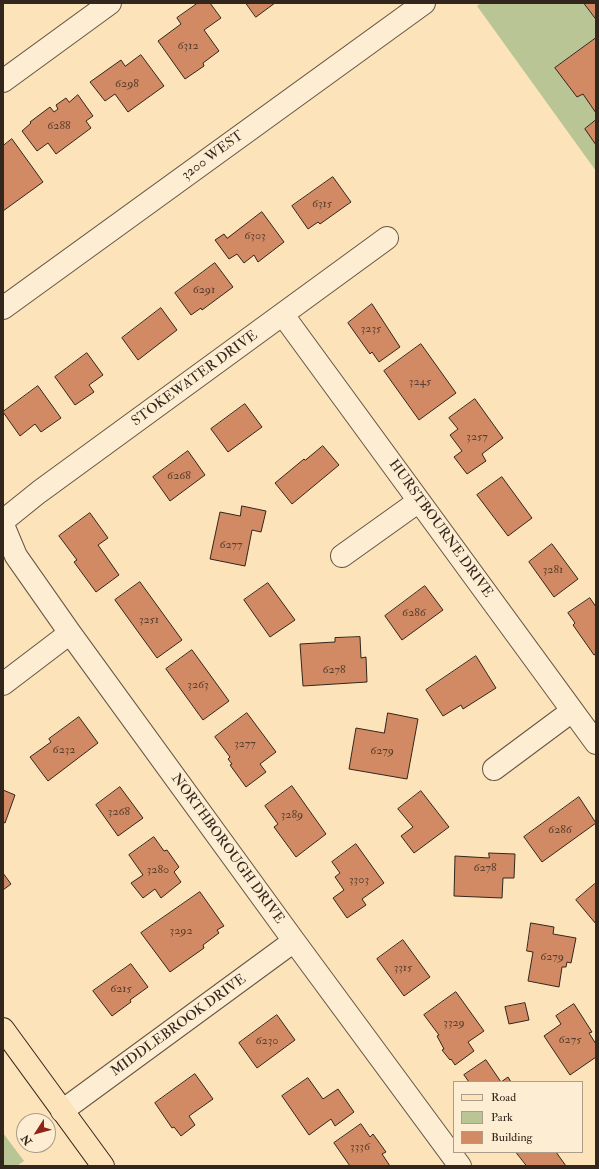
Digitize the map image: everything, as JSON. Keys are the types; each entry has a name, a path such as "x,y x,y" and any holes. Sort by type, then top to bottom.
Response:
{"main road":[{"path":"3,1029 103,1166"}],"street":[{"path":"3,81 110,3"},
{"name":"3200 WEST","path":"3,308 424,3"},
{"name":"STOKEWATER DRIVE","path":"3,521 39,492 387,238"},
{"name":"HURSTBOURNE DRIVE","path":"283,315 596,743"},
{"path":"342,556 419,501"},
{"name":"NORTHBOROUGH DRIVE","path":"3,525 16,556 70,633 460,1166"},
{"path":"3,684 70,633"},
{"path":"494,769 572,710"},
{"name":"MIDDLEBROOK DRIVE","path":"62,1111 294,941"}],"green space":[{"path":"481,3 596,3 596,171 477,6"},
{"path":"3,1133 16,1150 16,1153 18,1153 24,1161 17,1166 3,1166"}],"building":[{"path":"198,3 210,3 221,18 204,30 219,51 203,63 204,66 185,79 158,41 181,24 177,18"},
{"path":"246,3 275,3 256,17"},
{"path":"584,3 596,3 596,19"},
{"path":"596,38 596,113 583,94 577,97 555,68"},
{"path":"141,55 164,86 128,112 115,94 105,101 90,82 121,60 125,66"},
{"path":"78,95 93,116 86,121 91,128 56,154 48,143 37,151 22,131 31,123 30,122 50,107 54,112 58,109 56,105 66,98 69,102"},
{"path":"596,120 596,145 585,129"},
{"path":"12,139 43,182 3,211 3,146"},
{"path":"333,177 351,202 320,224 318,222 308,229 292,206"},
{"path":"262,212 284,242 258,262 254,255 244,263 237,254 229,259 215,240 224,234 227,238"},
{"path":"215,263 233,287 202,310 201,308 191,315 175,293"},
{"path":"372,304 400,347 379,362 372,352 370,354 348,323"},
{"path":"161,308 177,330 138,360 122,338"},
{"path":"421,344 456,393 419,420 384,371"},
{"path":"87,353 103,375 89,385 94,392 75,405 55,377"},
{"path":"38,386 61,418 41,432 35,424 20,436 3,412"},
{"path":"475,399 503,438 482,454 486,461 467,474 454,457 462,451 450,435 458,429 449,418"},
{"path":"245,404 262,427 228,452 211,429"},
{"path":"323,446 339,465 292,504 275,483 304,459 305,460"},
{"path":"188,451 205,475 170,501 153,477"},
{"path":"502,477 532,518 508,536 477,495"},
{"path":"242,506 266,511 261,532 252,530 245,566 210,559 220,512 240,516"},
{"path":"90,513 108,538 98,545 119,575 96,592 74,562 77,560 59,536"},
{"path":"552,544 578,579 554,597 529,562"},
{"path":"140,582 182,640 157,658 115,600"},
{"path":"268,583 295,620 270,637 244,600"},
{"path":"425,586 443,610 402,640 385,616"},
{"path":"590,598 596,607 596,654 594,655 573,625 575,623 568,613"},
{"path":"360,637 361,658 366,657 367,682 303,686 300,644 335,642 335,638"},
{"path":"192,650 229,701 203,720 166,669"},
{"path":"476,656 496,688 463,709 461,705 443,716 426,690"},
{"path":"247,713 276,752 260,764 266,772 246,787 230,765 232,764 228,759 230,757 215,737"},
{"path":"388,713 418,719 407,779 349,769 356,728 384,733"},
{"path":"79,717 98,743 48,781 30,757 51,742 49,739"},
{"path":"292,786 326,834 296,857 274,827 278,824 265,806"},
{"path":"120,787 143,818 118,836 96,805"},
{"path":"3,790 15,795 5,823 3,822"},
{"path":"421,791 449,827 414,853 401,836 413,827 398,809"},
{"path":"579,797 596,823 542,862 524,837"},
{"path":"154,837 164,851 167,850 179,867 174,872 181,882 161,898 155,889 143,898 131,883 143,875 129,855"},
{"path":"356,844 384,883 362,899 366,905 347,918 333,898 344,890 335,877 340,873 332,862"},
{"path":"489,853 515,854 514,878 503,878 502,898 454,896 455,856 489,858"},
{"path":"3,873 11,884 3,890"},
{"path":"596,883 596,924 576,900"},
{"path":"200,892 224,926 217,930 219,933 203,945 204,948 170,972 141,933"},
{"path":"531,923 554,927 553,934 576,938 571,963 567,962 566,967 562,967 559,987 528,981 533,952 527,951"},
{"path":"403,940 430,977 404,996 377,959"},
{"path":"131,964 148,987 112,1016 93,991"},
{"path":"456,992 484,1031 468,1042 474,1051 455,1065 442,1050 444,1049 437,1036 439,1035 424,1015"},
{"path":"525,1003 529,1020 509,1024 505,1007"},
{"path":"574,1004 592,1032 589,1033 596,1044 596,1057 570,1075 544,1036 561,1024 556,1016"},
{"path":"277,1015 295,1040 257,1068 239,1043"},
{"path":"486,1060 500,1081 468,1081 464,1075"},
{"path":"195,1074 213,1099 189,1116 195,1125 181,1136 174,1127 172,1128 155,1103"},
{"path":"508,1077 510,1081 502,1081"},
{"path":"308,1078 323,1099 338,1089 354,1112 335,1126 331,1119 309,1135 282,1096"},
{"path":"361,1124 370,1137 373,1134 386,1152 382,1154 390,1166 350,1166 334,1143"},
{"path":"517,1153 557,1153 566,1166 527,1166"}]}
